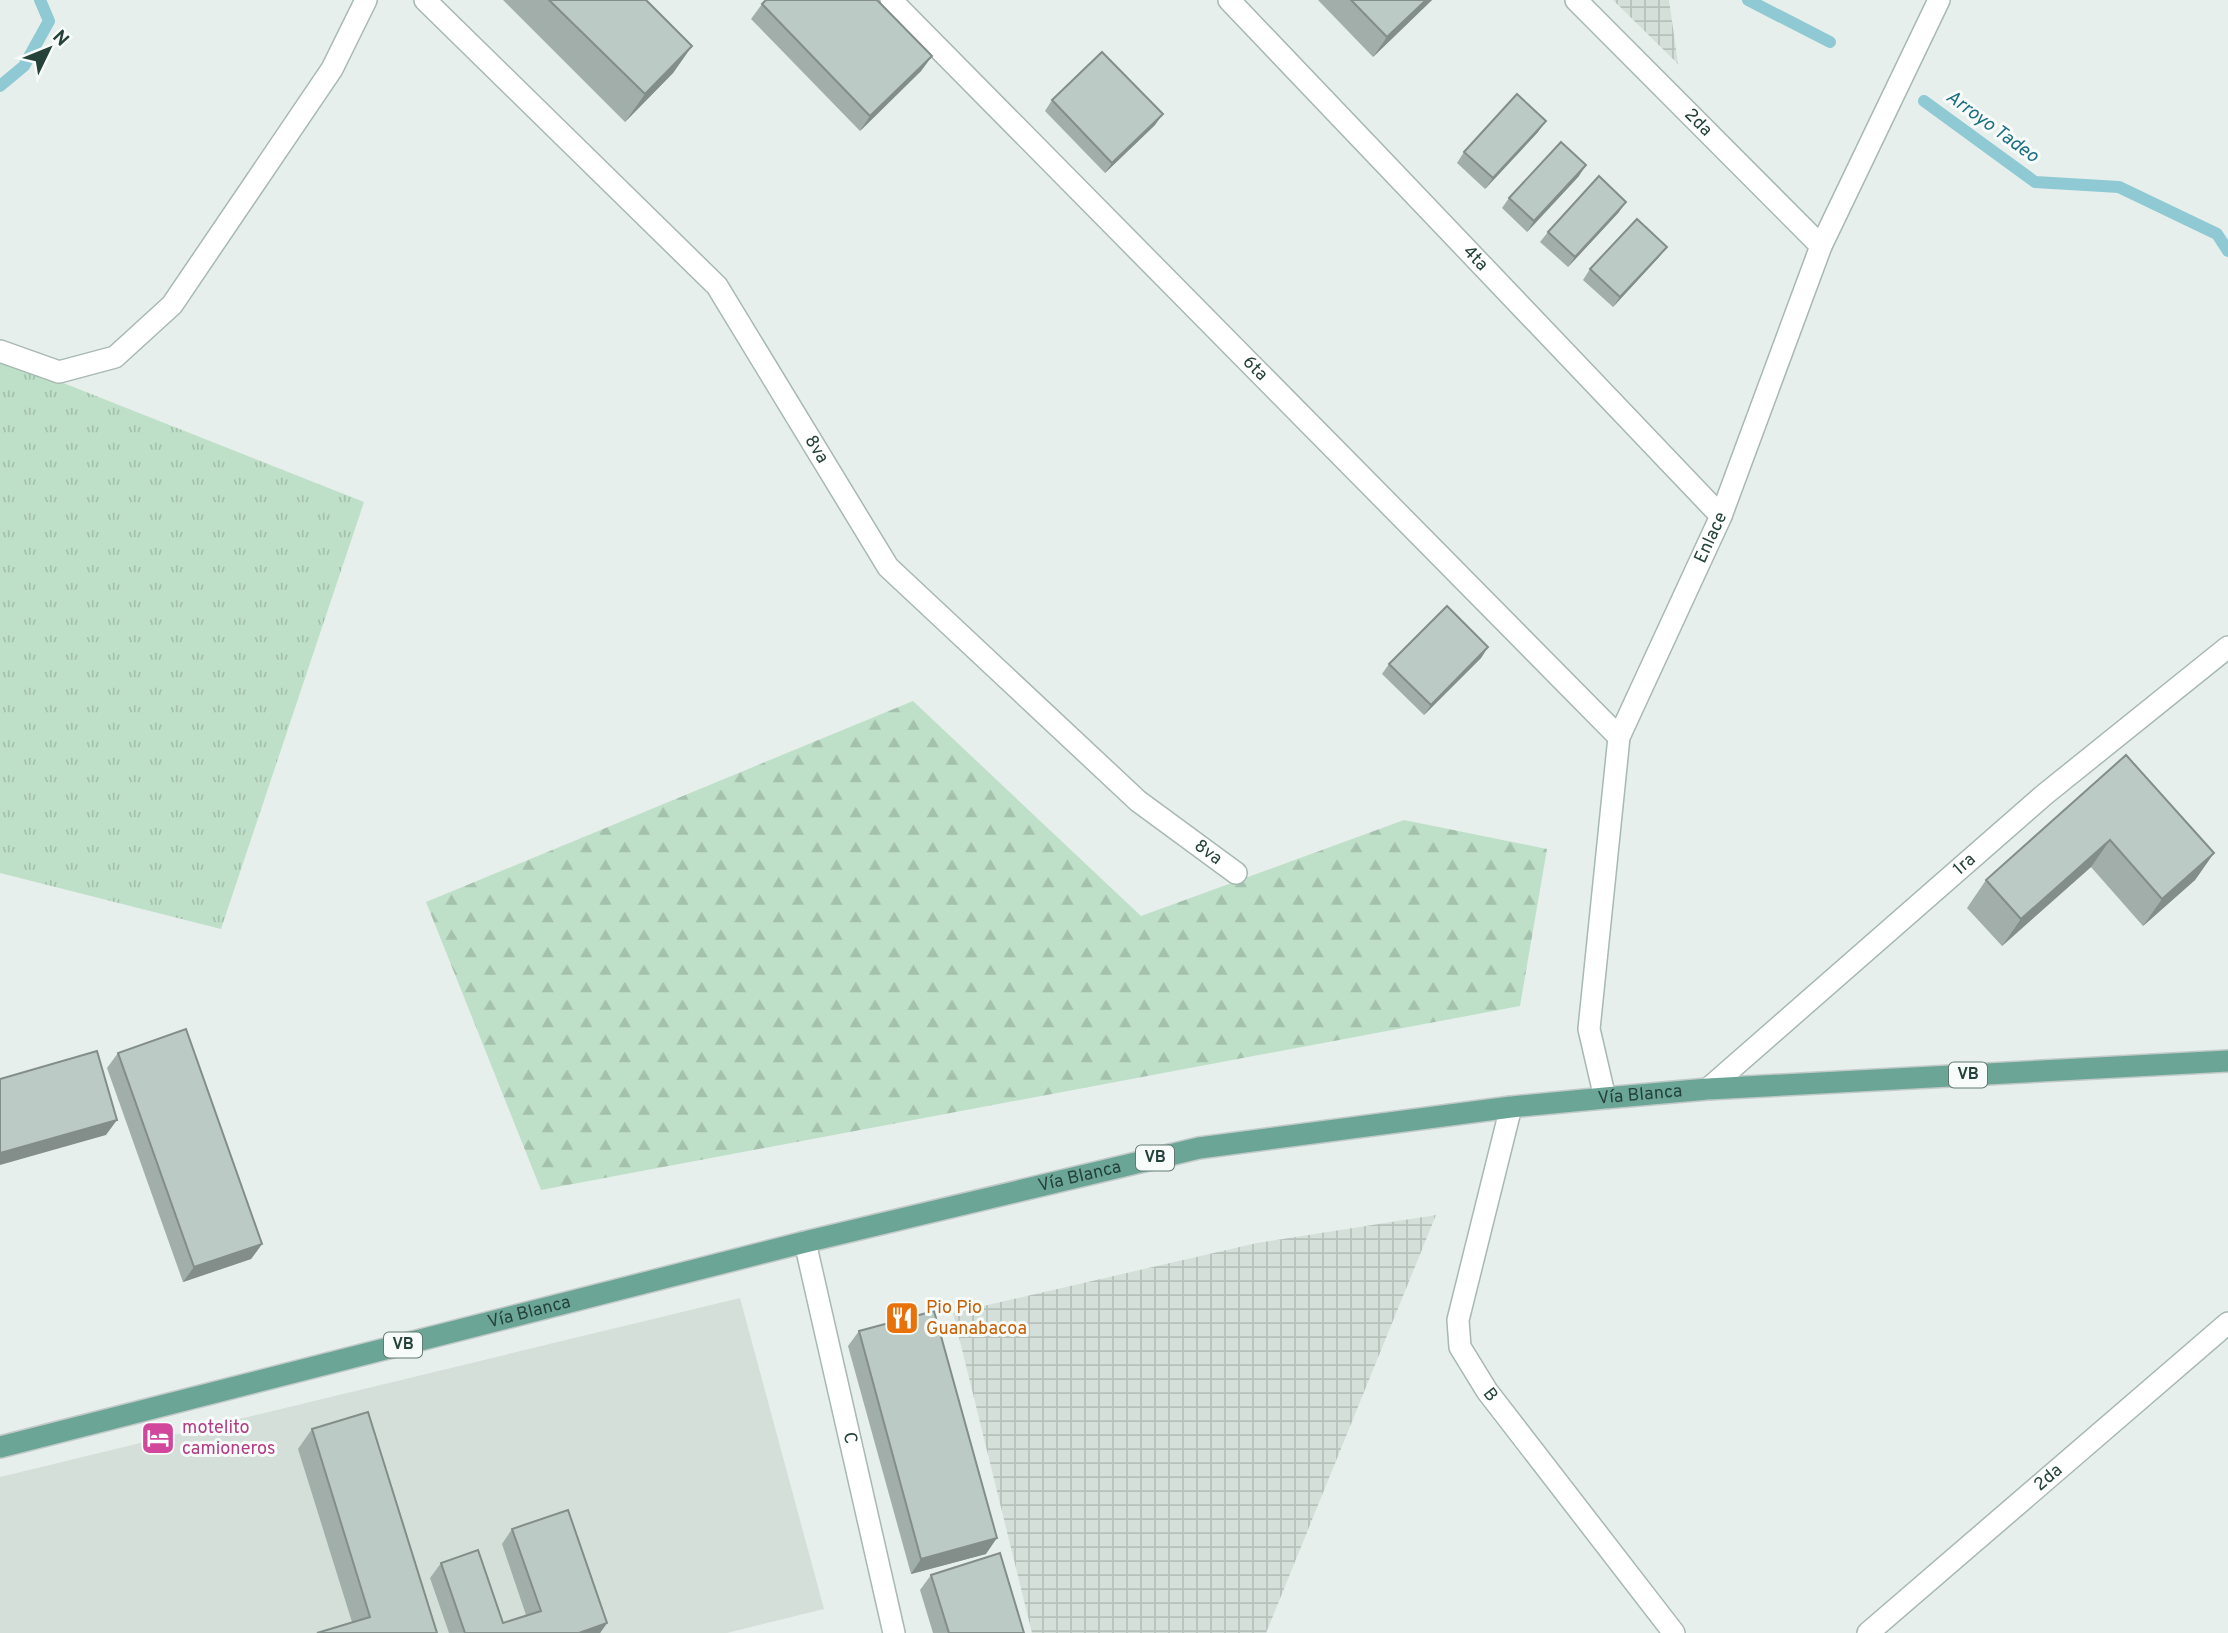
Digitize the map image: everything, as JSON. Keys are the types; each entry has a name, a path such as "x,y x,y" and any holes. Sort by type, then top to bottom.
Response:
{"main road":[{"name":"Vía Blanca","path":"0,1447 805,1242 1199,1148 1511,1107 1708,1089 2228,1061"}],"street":[{"path":"0,351 59,372 115,357 172,305 332,69 366,0"},
{"name":"8va","path":"425,0 717,285 888,567 1138,801 1236,873"},
{"name":"6ta","path":"891,0 1619,737"},
{"name":"4ta","path":"1229,0 1721,516"},
{"name":"2da","path":"1576,0 1821,246"},
{"name":"Enlace","path":"1605,1098 1589,1029 1619,737 1721,516 1821,246 1940,0"},
{"name":"1ra","path":"1708,1089 2044,794 2228,646"},
{"name":"B","path":"1511,1107 1458,1320 1460,1348 1487,1391 1674,1633"},
{"name":"C","path":"805,1242 894,1633"},
{"name":"2da","path":"1868,1633 2228,1322"}],"shaded area":[{"path":"1613,0 1669,0 1678,64"},
{"path":"1436,1215 1266,1633 1032,1633 953,1313 1257,1243"},
{"path":"740,1298 824,1609 727,1633 0,1633 0,1477"}],"green space":[{"path":"0,358 364,502 221,929 0,873"},
{"path":"913,701 1141,916 1404,820 1547,849 1520,1006 541,1190 426,902"}],"building":[{"path":"549,0 646,0 692,46 645,94"},
{"path":"766,0 877,0 932,56 870,116 762,4"},
{"path":"1351,0 1426,0 1387,37"},
{"path":"1102,52 1163,114 1112,163 1052,100"},
{"path":"1517,94 1546,121 1493,178 1464,152"},
{"path":"1561,142 1586,165 1534,221 1509,198"},
{"path":"1599,176 1626,202 1575,257 1548,232"},
{"path":"1637,219 1667,247 1620,297 1590,269"},
{"path":"1447,606 1488,647 1431,705 1389,664"},
{"path":"2126,755 2214,853 2162,899 2110,840 2021,919 1986,880"},
{"path":"186,1029 262,1244 194,1267 118,1053"},
{"path":"97,1051 117,1120 0,1153 0,1079"},
{"path":"934,1311 997,1538 921,1559 859,1331"},
{"path":"368,1412 437,1633 317,1633 370,1617 312,1429"},
{"path":"568,1510 607,1623 579,1633 465,1633 441,1563 478,1550 503,1623 541,1611 512,1529"},
{"path":"1000,1553 1024,1633 949,1633 931,1575"}],"waterway":[{"path":"0,86 24,66 49,21 40,0"},
{"name":"Arroyo Tadeo","path":"1748,0 1830,42"},
{"name":"Arroyo Tadeo","path":"1924,101 2035,182 2119,187 2217,234 2228,251"}],"place":[{"name":"Pio Pio Guanabacoa","path":"902,1318"},
{"name":"motelito camioneros","path":"158,1438"}]}
